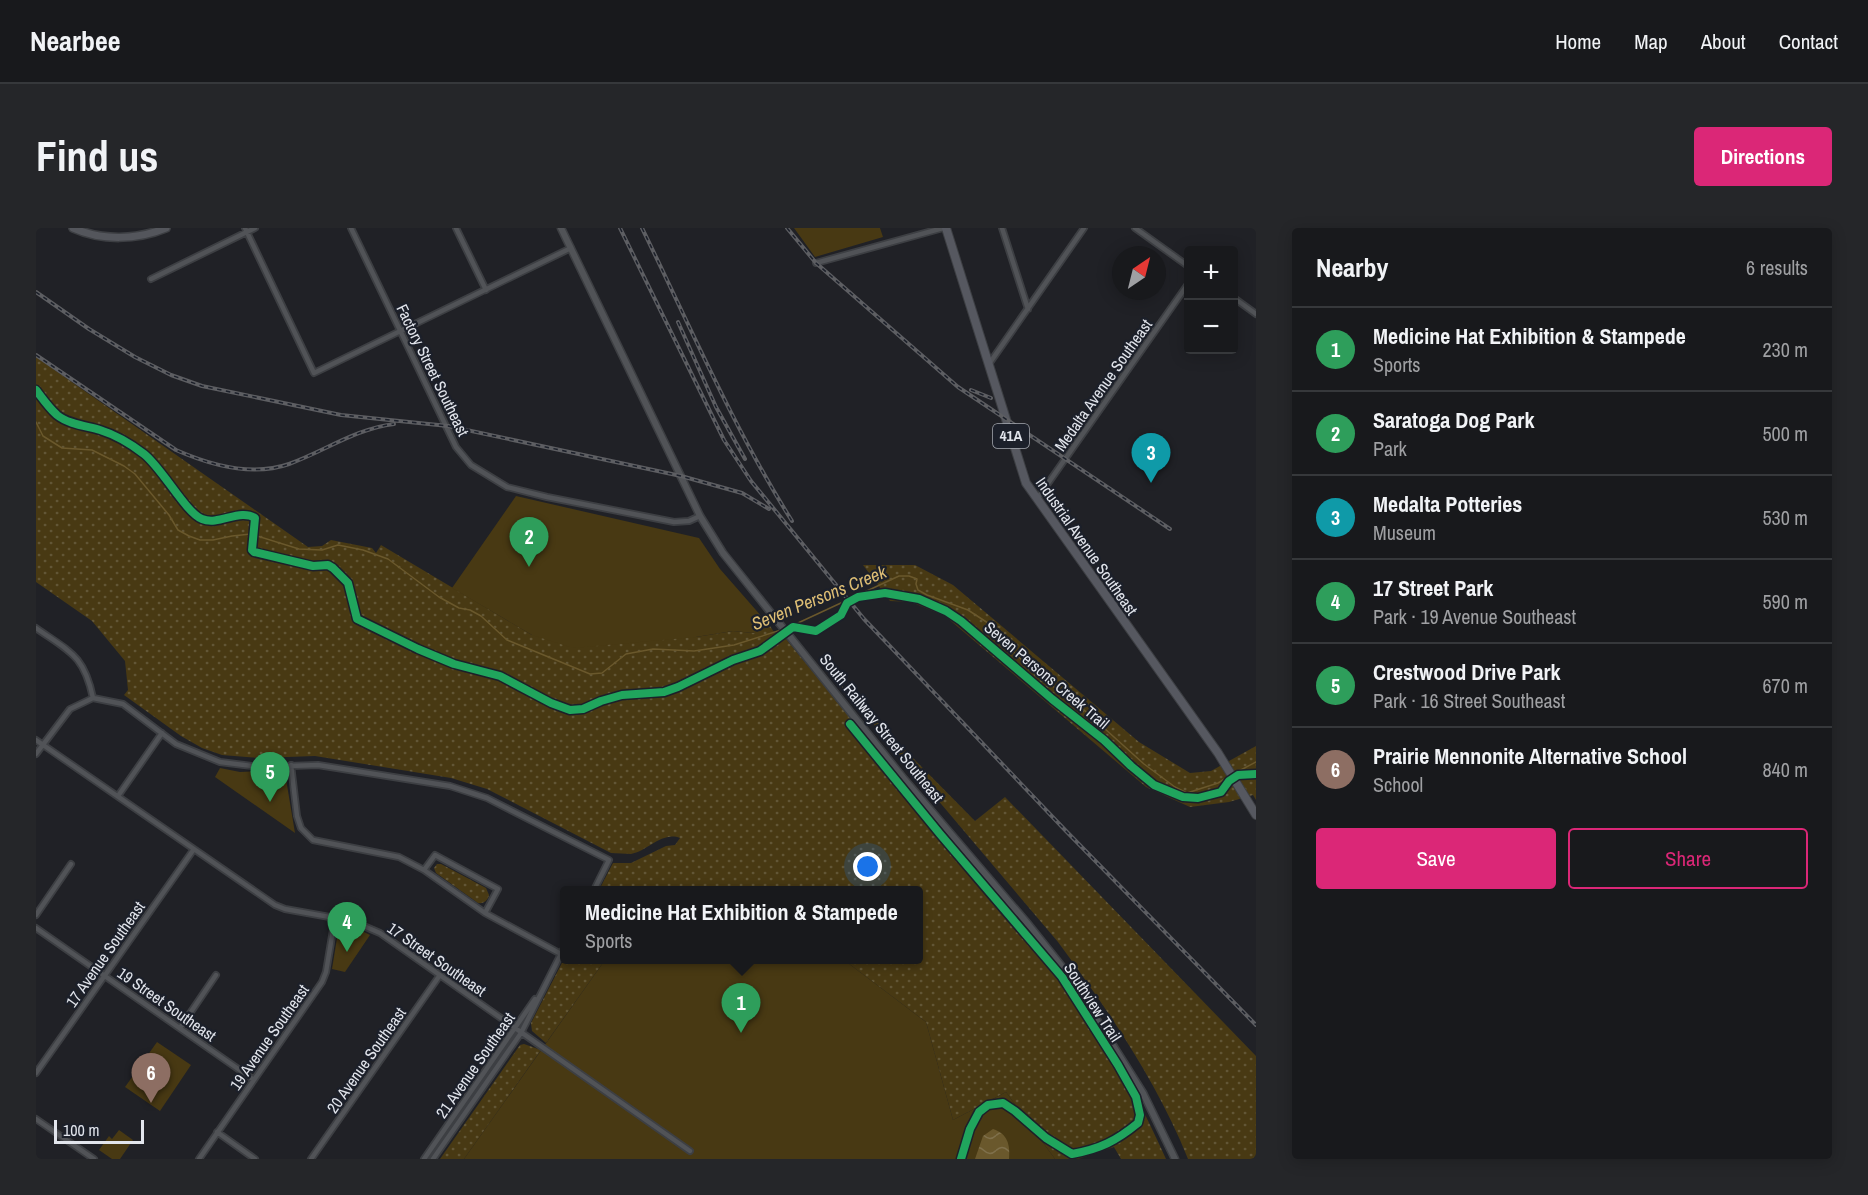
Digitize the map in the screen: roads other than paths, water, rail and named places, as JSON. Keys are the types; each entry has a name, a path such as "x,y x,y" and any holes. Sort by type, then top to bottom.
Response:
{"main road":[{"path":"73,228 105,237 130,237 166,228"},
{"name":"Industrial Avenue Southeast","path":"945,228 1026,483 1218,753 1256,816"}],"street":[{"path":"151,279 246,230 255,228"},
{"name":"Factory Street Southeast","path":"351,228 456,447 471,465 516,489 619,512 680,522 700,516"},
{"path":"456,228 486,290"},
{"name":"South Railway Street Southeast","path":"561,228 700,516 723,553 904,779 1068,974 1143,1093 1175,1159"},
{"path":"816,263 945,228"},
{"path":"1002,228 1028,309"},
{"path":"988,364 1084,228"},
{"path":"1135,228 1184,263"},
{"path":"246,230 314,373 571,248"},
{"name":"Medalta Avenue Southeast","path":"1037,499 1184,290"},
{"path":"1236,300 1256,314"},
{"path":"36,628 77,658 89,677 93,698"},
{"path":"36,754 70,710 93,698 123,704 176,744 220,762 260,767 318,765 450,786 487,798 609,860 596,886"},
{"path":"118,796 162,733"},
{"name":"17 Street Southeast","path":"36,740 275,905 285,909 352,921 380,933 690,1151"},
{"path":"291,765 297,816 301,828 313,840 399,857 424,870 485,913 560,953"},
{"name":"17 Avenue Southeast","path":"36,1073 194,849"},
{"path":"424,870 435,855 498,889 485,913"},
{"path":"36,915 71,864"},
{"name":"19 Avenue Southeast","path":"199,1159 322,982 326,972 335,918"},
{"name":"19 Street Southeast","path":"36,928 254,1080"},
{"name":"21 Avenue Southeast","path":"433,1159 521,1033 560,956"},
{"path":"180,1028 216,975"},
{"name":"20 Avenue Southeast","path":"311,1159 440,975"},
{"name":"21 Avenue Southeast","path":"424,1159 545,984"},
{"path":"36,1119 94,1159"},
{"path":"217,1132 255,1159"}],"water":[{"path":"993,1129 1005,1137 1009,1159 975,1159 983,1136"}],"waterway":[{"name":"Seven Persons Creek","path":"36,422 43,436 62,448 92,450 135,474 169,515 178,530 189,536 200,540 213,540 251,534 299,549 322,550 338,545 363,550 388,559 439,597 481,616 507,640 590,674 602,673 626,654 653,649 694,651 734,645 781,630"},
{"name":"Seven Persons Creek","path":"785,629 899,576 909,576 917,579 918,590 968,610 991,625 1006,645 1023,661 1042,675 1062,695 1084,710 1144,764 1175,787 1187,793 1218,783 1228,777"},
{"name":"Seven Persons Creek","path":"1235,773 1256,762"}],"railway":[{"path":"620,228 724,440 751,481 864,619 1066,831 1256,1025"},
{"path":"642,228 732,414 792,521"},
{"path":"787,228 816,263 958,387 1170,529"},
{"path":"36,292 89,329 135,357 171,375 202,386 341,415 448,426 681,476 742,493 769,509"},
{"path":"678,322 716,407 745,459"},
{"path":"36,355 176,450 231,468 275,468 302,459 353,435 394,424"},
{"path":"971,390 991,398"}],"place":[{"name":"Medalta Potteries","path":"1151,483"},
{"name":"Saratoga Dog Park","path":"529,567"},
{"name":"Crestwood Drive Park","path":"270,802"},
{"name":"17 Street Park","path":"347,952"},
{"name":"Medicine Hat Exhibition & Stampede","path":"741,1033"},
{"name":"Prairie Mennonite Alternative School","path":"151,1103"}]}
